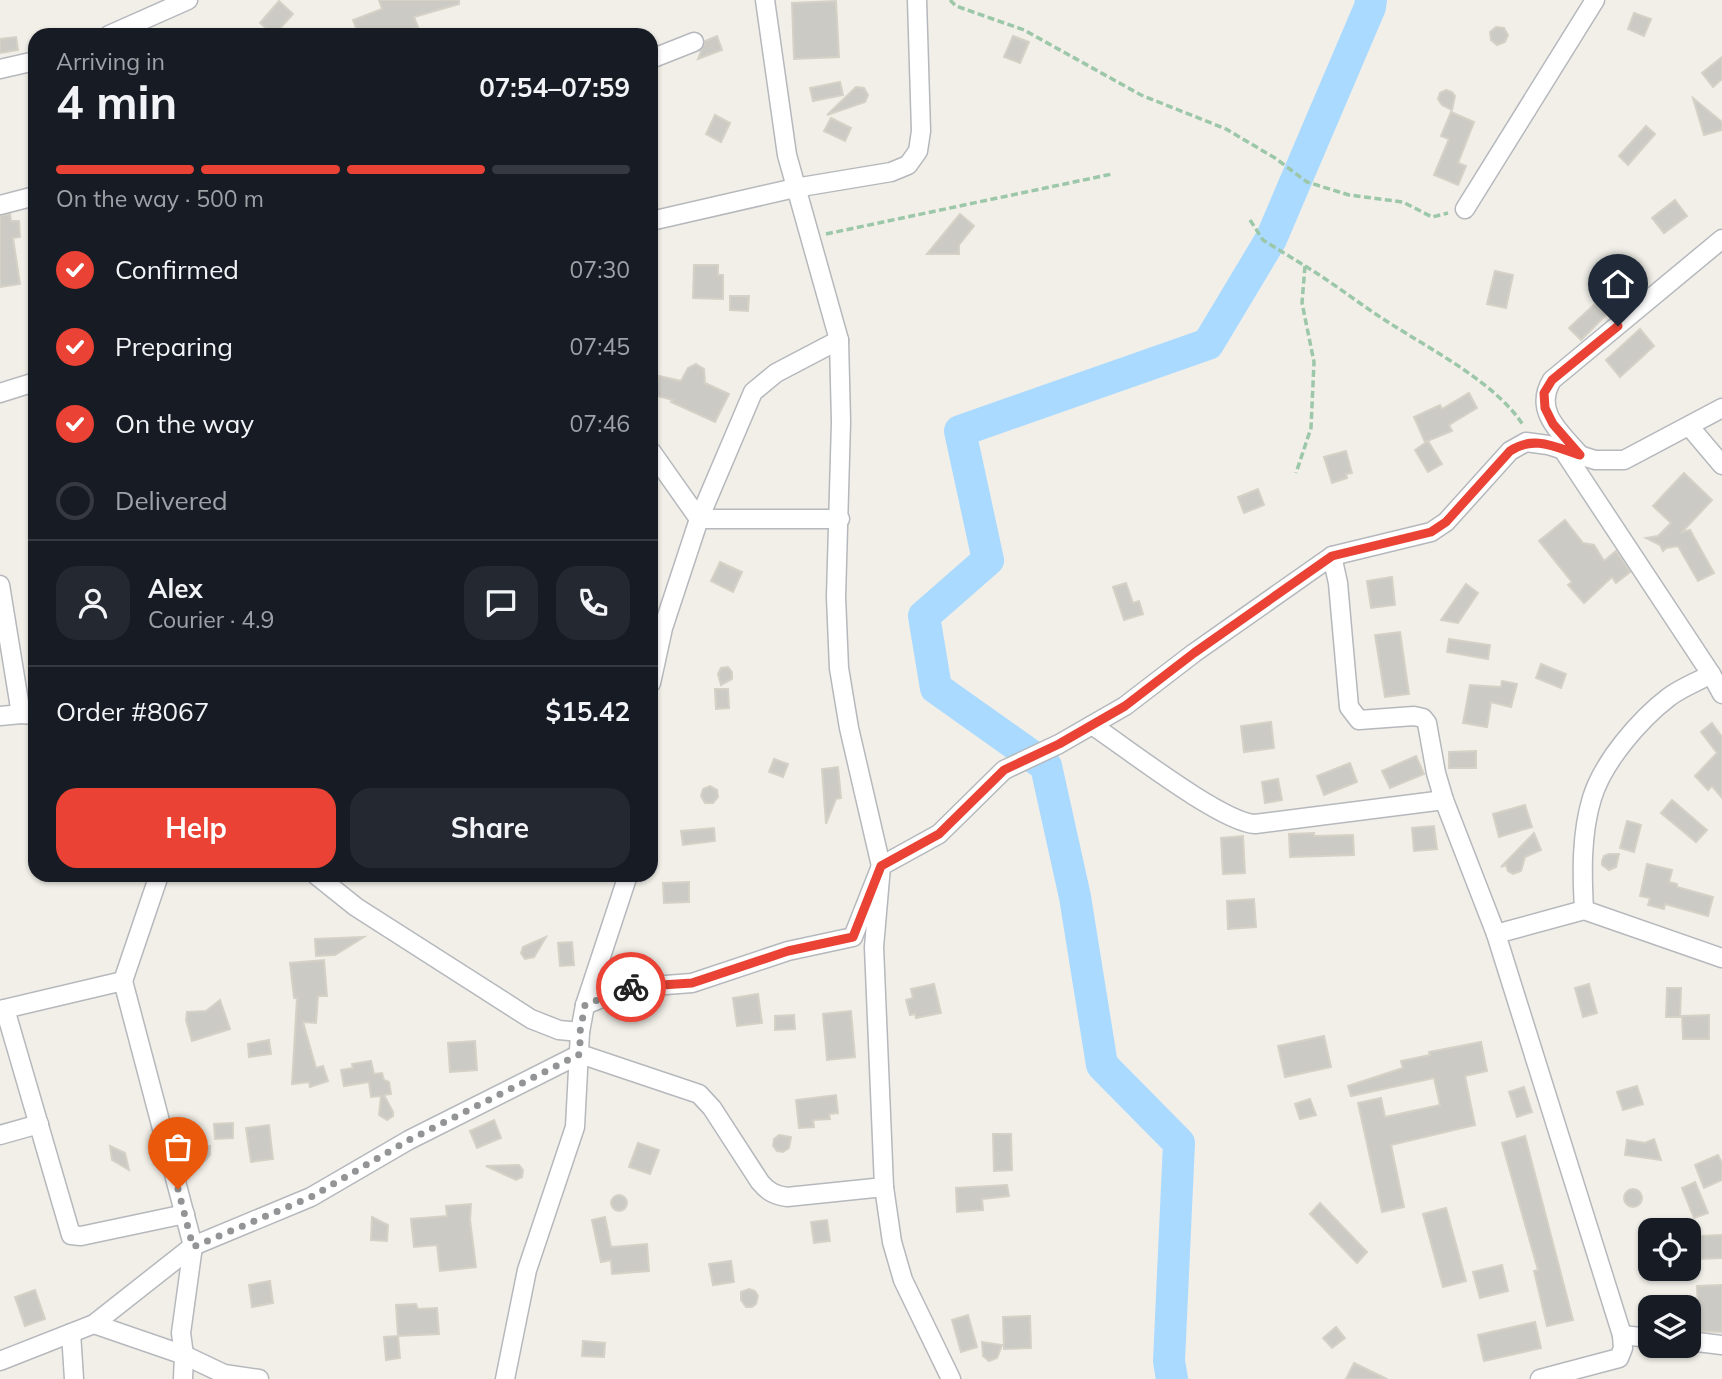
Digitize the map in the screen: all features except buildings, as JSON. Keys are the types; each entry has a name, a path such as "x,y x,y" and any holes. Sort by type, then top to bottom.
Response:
{"street":[{"path":"125,28 188,0"},
{"path":"765,0 787,155 839,340 840,519 836,597 839,668 849,728 881,866 874,947 884,1187 892,1242 903,1280 951,1379"},
{"path":"658,219 795,188 891,172 908,165 918,151 921,131 918,0"},
{"path":"1465,209 1595,0"},
{"path":"658,56 694,42"},
{"path":"0,69 28,63"},
{"path":"0,205 28,198"},
{"path":"1722,239 1552,380 1544,393 1545,408 1553,424 1722,694"},
{"path":"658,651 663,628 699,519 753,392 775,373 839,340"},
{"path":"0,393 28,384"},
{"path":"585,1005 626,988 692,983 788,951 853,937 881,866 939,834 1004,770 1059,744 1125,706 1194,653 1332,556 1431,532 1446,522 1510,451 1526,442 1595,460 1625,460 1722,408"},
{"path":"1689,426 1722,465"},
{"path":"658,461 699,519"},
{"path":"699,519 840,519"},
{"path":"1332,556 1338,583 1349,707 1359,720 1414,716 1423,718 1427,723 1444,800 1496,934 1622,1335 1623,1348 1619,1358 1540,1379"},
{"path":"0,585 28,715 0,716"},
{"path":"1584,910 1582,871 1585,837 1592,798 1607,766 1630,735 1669,696 1711,674"},
{"path":"1092,725 1208,803 1245,824 1444,800"},
{"path":"157,882 123,981 193,1247 181,1333 183,1379"},
{"path":"325,882 356,907 531,1019 559,1030 580,1032"},
{"path":"505,1379 527,1270 575,1127 580,1032 585,1005 626,882"},
{"path":"1496,934 1584,910 1722,958"},
{"path":"123,981 2,1009 71,1235 81,1236 185,1214"},
{"path":"0,1360 94,1324 193,1247 311,1197 409,1140 580,1054 699,1094 712,1108 760,1182 767,1191 777,1196 884,1187"},
{"path":"0,1135 39,1124"},
{"path":"94,1324 184,1355 224,1374 259,1379"},
{"path":"71,1333 74,1379"},
{"path":"1622,1335 1638,1337"},
{"path":"1701,1342 1722,1345"}],"path":[{"path":"950,0 956,6 1024,30 1141,95 1226,129 1275,158 1307,182 1349,195 1403,202 1432,217 1465,209"},
{"path":"810,237 1111,174"},
{"path":"1250,220 1263,240 1465,370 1516,414 1535,443"},
{"path":"1296,473 1311,428 1314,362 1302,303 1306,266"}],"waterway":[{"path":"1172,1379 1169,1361 1179,1143 1102,1065 1075,897 1046,766 936,688 924,616 988,560 960,431 1208,344 1271,239 1371,0"}],"way so far":[{"path":"178,1189 193,1247 311,1197 409,1140 580,1054 580,1032 585,1005 631,987"}],"route":[{"path":"631,987 692,983 788,951 853,937 881,866 939,834 1004,770 1059,744 1125,706 1194,653 1332,556 1431,532 1446,522 1510,451 1519,445 1526,442 1548,445 1580,455 1553,424 1545,408 1544,393 1552,380 1618,326"}]}
